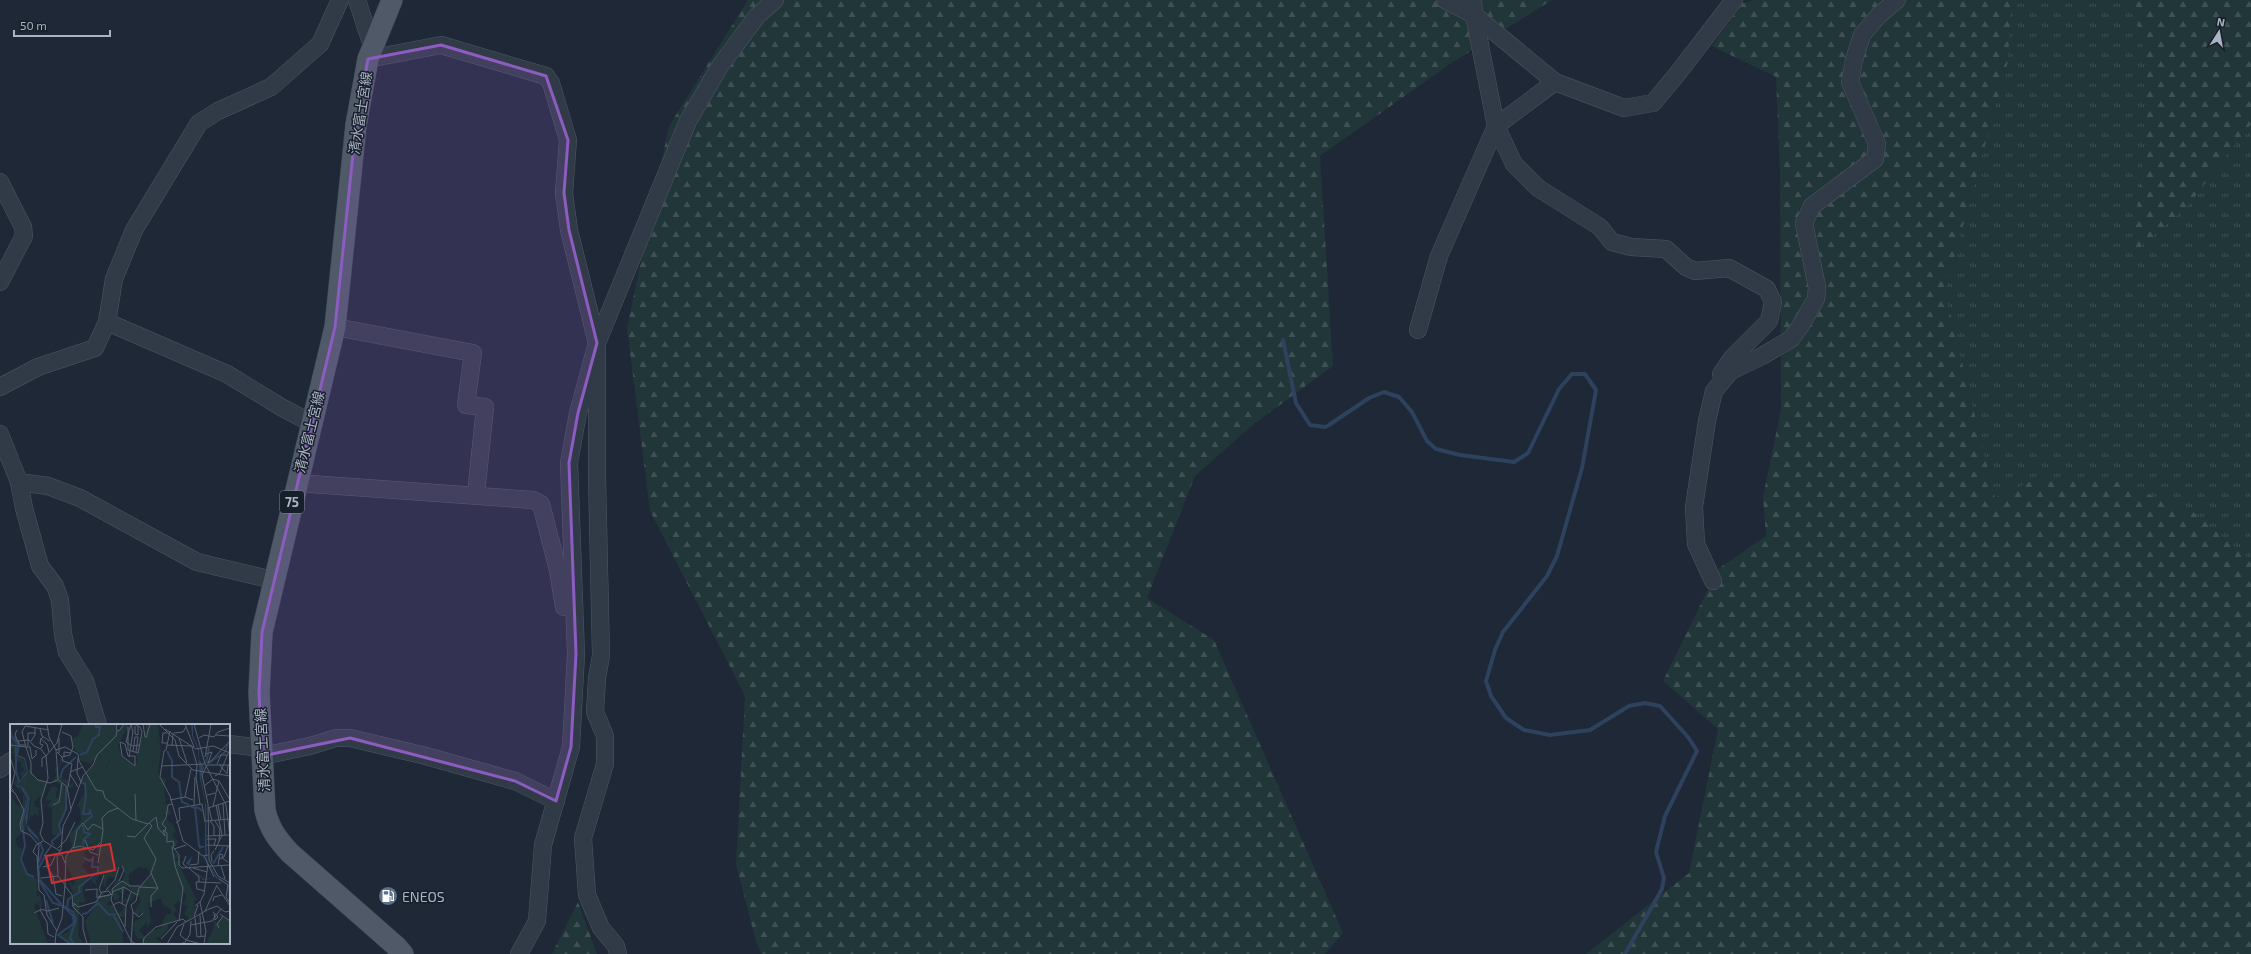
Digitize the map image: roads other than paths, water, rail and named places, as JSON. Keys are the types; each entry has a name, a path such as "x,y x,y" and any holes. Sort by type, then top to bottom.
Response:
{"main road":[{"name":"清水富士宮線","path":"392,0 370,52 356,125 334,327 273,580 262,632 259,664 265,810 269,826 277,839 290,853 397,947 402,954"}],"street":[{"path":"0,387 38,367 95,348 107,322 114,279 134,230 199,124 218,111 271,87 320,44 340,0"},
{"path":"357,0 370,52 441,45 546,76 551,83 568,140 564,193 569,230 598,342 597,476 601,656 597,678 595,712 605,736 605,764 583,838 587,895 601,928 616,946 618,954"},
{"path":"574,641 569,463 578,413 598,342 688,121 720,66 757,16 775,0"},
{"path":"1445,0 1474,8 1555,82 1624,108 1653,103 1678,74 1734,0"},
{"path":"1714,391 1731,371 1762,356 1791,339 1816,299 1817,287 1804,223 1812,206 1875,159 1877,144 1850,82 1854,60 1862,36 1879,15 1897,0"},
{"path":"1474,8 1496,126 1514,164 1538,188 1600,227 1612,242 1631,247 1666,249 1686,267 1695,271 1729,268 1767,289 1773,302 1769,321 1732,358 1722,372 1714,391 1707,421 1694,507 1696,544 1713,581"},
{"path":"1418,330 1439,256 1496,126 1555,82"},
{"path":"0,182 23,228 24,236 0,282"},
{"path":"107,322 227,374 281,407 311,423"},
{"path":"334,327 473,353 466,405 485,407 476,494"},
{"path":"0,434 19,482 24,508 40,566 55,586 60,600 63,634 68,652 85,681 98,724"},
{"path":"19,482 48,486 80,498 197,562 273,580"},
{"path":"297,482 476,494 533,500 541,504 576,654 571,747 543,845 537,921 520,954"},
{"path":"230,744 262,752 310,746 336,738 350,738 426,756 515,781 556,801"},
{"path":"0,769 10,762"}],"waterway":[{"path":"1283,340 1296,403 1310,425 1325,427 1369,398 1384,392 1399,397 1412,412 1427,441 1436,449 1460,455 1514,462 1528,453 1559,389 1572,374 1585,374 1596,390 1582,468 1557,556 1547,576 1503,632 1495,650 1486,681 1491,696 1506,718 1524,730 1550,735 1590,730 1629,706 1645,703 1660,706 1688,737 1697,751 1665,816 1656,852 1664,878 1662,889 1625,954"}],"place":[{"name":"ENEOS","path":"388,896"}]}
